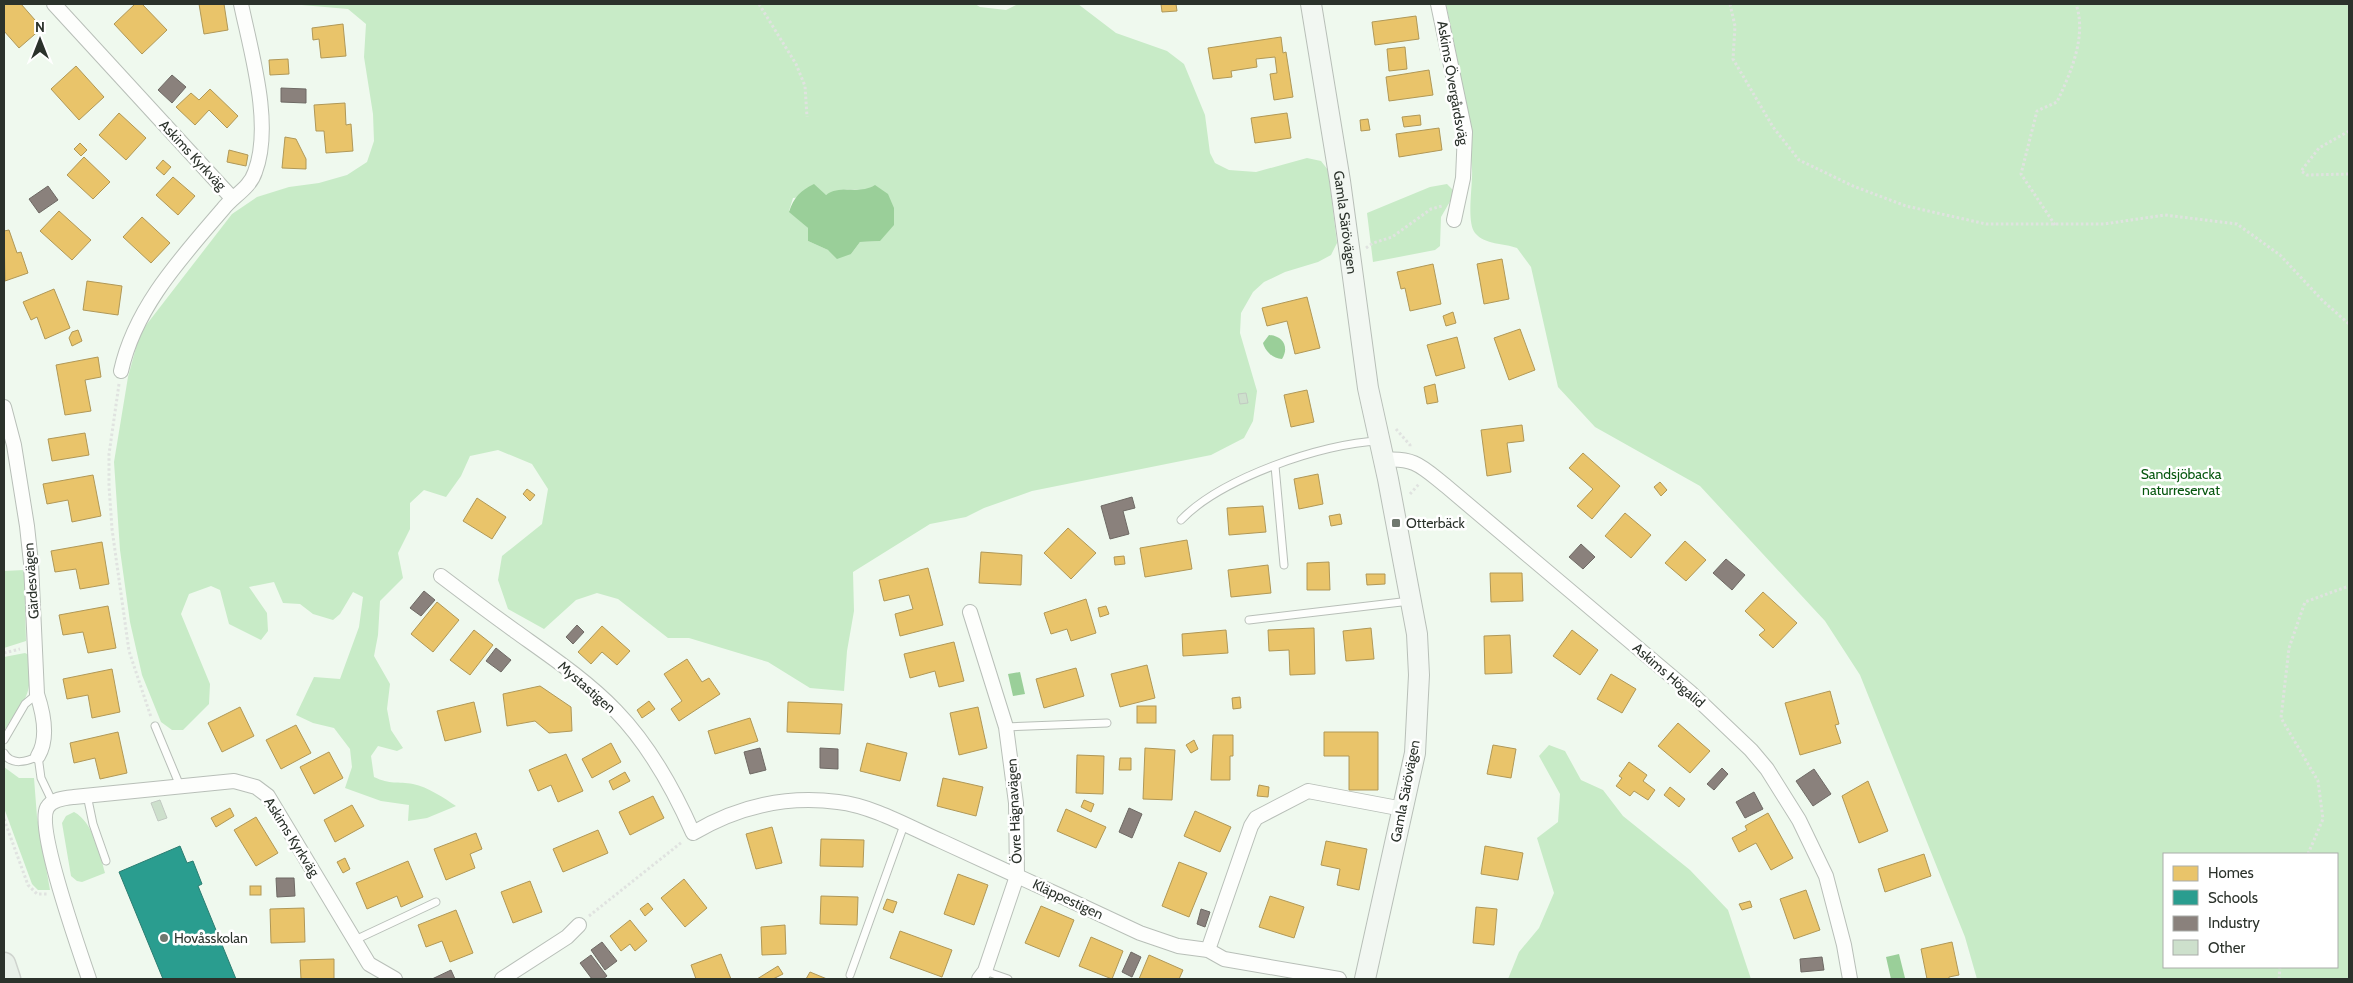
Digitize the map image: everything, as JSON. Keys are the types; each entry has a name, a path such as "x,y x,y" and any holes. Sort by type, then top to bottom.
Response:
{"main road":[{"path":"4,964 10,979"}],"street":[{"name":"Askims Kyrkväg","path":"54,4 232,198 172,270 143,314 124,354 121,371"},
{"path":"232,198 249,184 255,173 261,124 258,86 241,4"},
{"name":"Gamla Särövägen","path":"1312,4 1339,172 1368,388 1417,634 1419,675 1415,753 1365,979"},
{"name":"Askims Övergårdsväg","path":"1438,4 1465,132 1466,156 1454,220"},
{"name":"Gärdesvägen","path":"4,407 15,453 31,564 37,694 42,709 44,734 43,748 38,756"},
{"name":"Askims Högalid","path":"1383,460 1408,459 1422,467 1690,692 1751,750 1783,793 1820,862 1826,876 1844,945 1850,979"},
{"name":"Mystastigen","path":"441,576 483,609 559,662 616,711 645,747 675,792 694,833"},
{"name":"Övre Hägnavägen","path":"970,612 1006,727 1015,779 1017,876 982,975"},
{"name":"Askims Kyrkväg","path":"53,803 60,799 87,795 234,781 249,784 262,791 281,815 369,964 395,979"},
{"path":"1208,950 1251,826 1256,818 1308,791 1403,809"},
{"name":"Kläppestigen","path":"694,833 722,816 751,807 786,801 840,802 904,825 1140,933 1178,946 1208,950 1224,959 1290,974 1339,979"},
{"path":"53,803 46,811 45,825 60,890 88,979"},
{"path":"502,979 567,937 580,925"}],"lane":[{"path":"1181,520 1206,499 1231,484 1275,466 1347,444 1378,441"},
{"path":"1275,466 1284,566"},
{"path":"1249,620 1411,601"},
{"path":"4,740 25,704 37,694"},
{"path":"1006,727 1107,723"},
{"path":"154,726 180,786"},
{"path":"4,753 10,760 16,762 38,756 41,778 53,803"},
{"path":"87,795 88,807 106,861"},
{"path":"850,975 904,825"},
{"path":"354,940 436,902"},
{"path":"982,975 1008,979"}],"path":[{"path":"759,4 796,64 802,78 805,86 806,117"},
{"path":"1730,4 1735,26 1733,59 1772,127 1799,160 1853,186 1906,206 1986,224 2104,224 2165,215 2237,224 2280,255 2323,302 2349,324"},
{"path":"2055,225 2021,174 2037,110 2057,102 2073,67 2081,18 2076,4"},
{"path":"2349,131 2319,148 2301,171 2307,175 2349,174"},
{"path":"1364,250 1373,243 1392,237 1431,209 1458,205"},
{"path":"121,371 109,454 108,486 129,651 138,683 154,726"},
{"path":"2308,853 2323,819 2318,781 2281,718 2289,648 2305,602 2349,586"},
{"path":"4,819 25,878 32,890 41,894 60,890"},
{"path":"580,925 694,833"}],"green space":[{"path":"290,4 975,4 980,7 1006,10 1018,4 1078,4 1116,33 1167,51 1184,64 1205,115 1210,153 1215,163 1229,170 1256,172 1307,158 1321,161 1328,170 1337,243 1331,255 1318,262 1285,272 1264,282 1253,292 1241,313 1240,333 1257,391 1253,421 1244,438 1211,455 1032,491 984,508 966,517 930,524 853,572 854,611 847,651 844,691 810,688 768,662 689,638 668,638 618,599 597,593 576,600 544,629 508,609 498,580 502,556 542,524 548,489 532,464 498,450 470,456 461,476 446,497 424,490 410,503 410,529 398,553 403,578 380,601 378,635 374,656 390,684 387,709 391,730 403,748 397,751 378,746 371,756 374,777 389,782 419,785 456,806 427,818 408,821 409,805 381,801 345,788 352,767 350,749 334,728 313,723 296,715 314,677 340,679 359,627 363,597 353,592 340,614 333,620 313,614 300,604 283,603 274,582 249,587 267,613 268,631 261,640 229,624 220,590 211,586 189,594 181,614 210,684 209,704 183,730 172,730 161,722 142,675 130,622 120,550 114,462 128,377 140,333 232,214 257,197 289,187 319,183 347,175 367,162 374,141 373,114 364,57 366,24 348,9","holes":["847,189 867,190 880,241 860,242 851,254 828,250 808,241 808,228 789,211 793,198 825,195"]},
{"name":"Sandsjöbacka naturreservat","path":"1446,4 2349,4 2349,979 1977,979 1965,937 1860,675 1825,621 1700,486 1595,427 1558,387 1531,267 1517,248 1484,240 1475,233 1472,227 1470,212 1471,148 1462,86"},
{"path":"1447,184 1453,190 1452,198 1441,217 1440,246 1435,250 1373,262 1367,213 1430,187"},
{"path":"24,570 26,641 4,648 4,571"},
{"path":"25,653 29,655 30,667 28,691 21,706 4,732 4,657"},
{"path":"1549,745 1565,751 1581,780 1603,790 1623,816 1690,870 1728,910 1751,979 1508,979 1519,952 1539,928 1554,893 1537,838 1558,822 1560,794 1539,756"},
{"path":"4,767 19,778 34,778 37,817 50,890 38,890 32,884 4,808"},
{"path":"74,812 81,817 91,831 105,873 82,882 77,881 71,876 62,823 66,816"}],"shaded area":[{"path":"814,184 826,195 838,190 863,189 875,185 888,194 894,208 894,225 880,241 860,242 851,254 837,259 828,250 808,241 808,228 789,212 798,195"},
{"path":"1269,335 1282,340 1284,343 1285,351 1282,359 1273,356 1266,349 1263,343"},
{"path":"1020,672 1025,694 1013,696 1008,674"},
{"path":"1899,954 1905,978 1891,979 1886,957"}],"building: Homes":[{"path":"4,4 21,4 42,28 19,48 4,31"},
{"path":"135,4 142,4 167,30 142,54 114,24"},
{"path":"199,4 224,4 228,30 204,34"},
{"path":"1161,4 1176,4 1177,11 1162,12"},
{"path":"1416,16 1419,39 1375,45 1372,22"},
{"path":"343,24 346,56 321,58 319,39 313,40 312,28"},
{"path":"1281,37 1283,53 1286,52 1293,97 1274,100 1270,74 1277,73 1275,57 1256,59 1257,67 1231,71 1232,77 1213,79 1208,48"},
{"path":"1405,47 1407,69 1389,71 1387,49"},
{"path":"288,59 289,74 270,75 269,60"},
{"path":"76,66 104,97 79,120 51,89"},
{"path":"1429,70 1433,95 1389,101 1386,77"},
{"path":"210,89 238,116 227,128 209,110 195,125 176,107 191,93 199,100"},
{"path":"345,103 346,125 351,124 353,151 326,153 324,131 316,131 314,105"},
{"path":"119,113 146,138 126,160 99,135"},
{"path":"1287,113 1291,138 1255,143 1251,118"},
{"path":"1420,115 1421,125 1404,127 1402,117"},
{"path":"1368,119 1370,130 1361,131 1360,120"},
{"path":"1439,128 1442,150 1399,157 1396,134"},
{"path":"285,137 296,139 306,159 306,169 282,168"},
{"path":"80,143 87,150 81,156 74,149"},
{"path":"229,150 248,155 246,166 227,162"},
{"path":"84,157 110,182 93,199 67,175"},
{"path":"163,160 171,167 164,175 156,168"},
{"path":"173,177 195,196 178,215 156,195"},
{"path":"59,211 91,240 72,260 40,231"},
{"path":"142,217 170,243 151,263 123,237"},
{"path":"9,230 17,253 21,252 28,273 5,281 4,231"},
{"path":"1502,259 1509,299 1484,304 1477,264"},
{"path":"1433,264 1441,304 1410,311 1405,288 1401,289 1397,272"},
{"path":"87,281 122,286 118,315 83,310"},
{"path":"54,289 70,328 45,339 37,317 31,320 23,302"},
{"path":"1307,297 1320,348 1295,354 1287,321 1267,326 1262,308"},
{"path":"1453,312 1456,323 1446,326 1443,316"},
{"path":"1520,329 1535,370 1509,380 1494,338"},
{"path":"78,330 82,341 72,346 69,338 72,332"},
{"path":"1457,337 1465,368 1436,376 1427,345"},
{"path":"98,357 101,377 85,380 91,411 65,415 56,365"},
{"path":"1435,384 1438,402 1427,404 1424,387"},
{"path":"1307,390 1314,422 1291,427 1284,395"},
{"path":"1522,425 1524,441 1507,443 1511,472 1487,476 1481,430"},
{"path":"85,433 89,455 52,461 48,439"},
{"path":"1583,453 1620,486 1592,519 1577,506 1593,489 1569,468"},
{"path":"1318,474 1323,504 1299,509 1294,479"},
{"path":"93,475 101,516 72,522 68,500 47,504 43,484"},
{"path":"1660,482 1667,490 1661,496 1654,487"},
{"path":"527,489 535,495 530,501 523,494"},
{"path":"477,498 506,517 492,539 463,521"},
{"path":"1263,506 1266,532 1229,535 1227,508"},
{"path":"1625,513 1651,535 1631,558 1605,536"},
{"path":"1340,514 1342,524 1331,526 1329,516"},
{"path":"1068,528 1096,553 1071,579 1044,553"},
{"path":"1187,540 1192,569 1145,577 1140,548"},
{"path":"1685,541 1706,560 1686,581 1665,563"},
{"path":"102,542 109,584 80,589 76,569 55,572 51,551"},
{"path":"981,552 1022,555 1021,585 979,583"},
{"path":"1124,556 1125,564 1115,565 1114,557"},
{"path":"1329,562 1330,590 1307,590 1307,563"},
{"path":"1268,565 1271,593 1231,597 1228,570"},
{"path":"928,568 943,625 900,636 895,614 913,609 909,595 884,601 879,580"},
{"path":"1490,573 1522,573 1523,601 1491,602"},
{"path":"1366,574 1385,574 1385,584 1367,585"},
{"path":"1763,592 1797,623 1773,648 1759,635 1765,630 1745,611"},
{"path":"1086,599 1096,633 1071,641 1067,629 1051,634 1044,613"},
{"path":"437,602 459,620 433,652 411,634"},
{"path":"108,606 116,648 88,653 83,632 63,635 59,615"},
{"path":"1106,606 1109,614 1100,617 1098,608"},
{"path":"602,626 630,651 617,665 602,652 591,664 578,652"},
{"path":"1314,628 1315,674 1290,675 1289,650 1269,651 1268,630"},
{"path":"1371,628 1374,659 1346,661 1343,631"},
{"path":"474,630 493,645 470,675 450,660"},
{"path":"1226,630 1228,653 1183,656 1182,634"},
{"path":"1572,630 1598,650 1580,675 1553,656"},
{"path":"1510,635 1512,673 1485,674 1484,636"},
{"path":"954,642 964,681 939,687 935,671 910,678 904,654"},
{"path":"687,659 702,682 709,678 720,694 679,721 671,709 682,701 664,674"},
{"path":"1147,665 1155,698 1120,707 1111,674"},
{"path":"1076,668 1084,696 1044,708 1036,679"},
{"path":"112,669 120,712 92,718 88,695 67,699 63,679"},
{"path":"1611,674 1636,689 1622,713 1597,699"},
{"path":"540,686 571,707 572,731 549,733 535,721 507,726 503,694"},
{"path":"1830,691 1839,724 1835,725 1841,743 1800,755 1785,703"},
{"path":"1240,697 1241,708 1233,709 1232,698"},
{"path":"649,701 655,709 642,718 637,710"},
{"path":"474,702 481,732 445,741 437,711"},
{"path":"788,702 842,704 840,734 787,732"},
{"path":"1137,706 1156,706 1156,723 1137,723"},
{"path":"240,707 254,736 222,752 208,723"},
{"path":"978,707 987,748 959,755 950,713"},
{"path":"750,718 758,741 715,754 708,731"},
{"path":"1678,723 1710,751 1690,773 1658,746"},
{"path":"296,725 311,753 281,769 266,740"},
{"path":"118,732 127,773 100,779 95,758 74,763 70,743"},
{"path":"1324,732 1378,732 1378,790 1349,790 1349,756 1324,756"},
{"path":"1213,735 1233,735 1233,756 1230,756 1230,780 1211,780"},
{"path":"1194,740 1198,749 1191,753 1186,745"},
{"path":"611,743 621,762 592,778 582,759"},
{"path":"867,743 907,753 900,781 860,771"},
{"path":"1493,745 1516,749 1511,778 1487,774"},
{"path":"1145,748 1175,750 1172,800 1143,799"},
{"path":"329,752 343,778 314,794 300,767"},
{"path":"566,754 583,791 558,802 551,785 538,791 529,770"},
{"path":"1077,755 1104,756 1103,794 1076,793"},
{"path":"1120,758 1131,758 1131,770 1119,770"},
{"path":"1629,762 1647,775 1643,781 1655,790 1648,800 1634,791 1630,796 1616,786 1622,778 1619,776"},
{"path":"625,772 630,781 613,790 609,781"},
{"path":"943,778 983,787 976,816 937,806"},
{"path":"1868,781 1888,831 1859,843 1842,796"},
{"path":"1259,785 1269,787 1268,797 1257,796"},
{"path":"1670,787 1685,799 1679,807 1664,795"},
{"path":"653,796 664,818 630,835 619,812"},
{"path":"1084,800 1094,804 1091,812 1081,807"},
{"path":"352,805 364,826 335,842 324,820"},
{"path":"230,808 234,816 216,827 211,818"},
{"path":"1066,809 1106,827 1096,848 1057,831"},
{"path":"1195,811 1231,827 1220,852 1184,836"},
{"path":"1768,813 1793,858 1771,870 1756,843 1739,852 1732,838 1747,830 1745,826"},
{"path":"256,817 278,853 256,866 234,830"},
{"path":"772,827 782,863 756,869 746,834"},
{"path":"598,830 608,853 563,872 553,849"},
{"path":"476,833 482,849 470,854 475,868 446,880 434,849"},
{"path":"821,839 864,840 863,867 820,866"},
{"path":"1326,841 1367,849 1359,890 1337,885 1340,869 1321,865"},
{"path":"1485,846 1523,853 1518,880 1481,874"},
{"path":"1924,854 1931,876 1885,892 1878,869"},
{"path":"345,858 350,869 343,873 337,862"},
{"path":"408,861 423,897 401,907 397,896 367,909 356,883"},
{"path":"1179,862 1207,873 1189,917 1162,906"},
{"path":"958,874 988,885 974,925 944,914"},
{"path":"684,879 707,908 685,927 661,898"},
{"path":"530,881 542,912 513,923 501,892"},
{"path":"250,886 261,886 261,895 250,895"},
{"path":"1806,890 1820,930 1794,939 1780,899"},
{"path":"821,896 858,897 857,925 820,924"},
{"path":"1270,896 1304,907 1294,938 1259,927"},
{"path":"887,899 897,902 893,913 883,909"},
{"path":"1750,901 1752,907 1742,910 1739,904"},
{"path":"648,903 653,909 645,916 640,909"},
{"path":"1041,906 1074,920 1059,957 1025,943"},
{"path":"1476,907 1497,909 1494,945 1473,943"},
{"path":"304,908 305,942 271,943 270,909"},
{"path":"456,910 473,953 450,962 442,941 426,947 418,925"},
{"path":"630,920 647,941 635,951 630,944 621,951 610,936"},
{"path":"785,925 786,954 762,955 761,927"},
{"path":"900,931 952,950 942,977 890,958"},
{"path":"1091,937 1123,951 1112,979 1079,966"},
{"path":"1952,942 1959,975 1949,977 1949,979 1927,979 1921,949"},
{"path":"721,954 731,979 696,979 691,965"},
{"path":"1149,955 1183,970 1179,979 1139,979"},
{"path":"334,959 334,979 301,979 300,960"},
{"path":"778,966 783,974 773,979 757,979"},
{"path":"810,972 827,979 806,979"}],"building: Schools":[{"path":"180,846 187,863 193,861 202,884 198,886 236,979 163,979 119,872"}],"building: Industry":[{"path":"172,75 186,87 172,103 158,90"},
{"path":"281,88 306,89 306,103 281,102"},
{"path":"48,186 58,200 39,213 29,199"},
{"path":"1132,497 1135,508 1123,511 1129,534 1110,539 1101,506"},
{"path":"1581,544 1595,557 1583,569 1569,557"},
{"path":"1726,559 1745,575 1732,590 1713,573"},
{"path":"424,591 435,600 421,616 410,608"},
{"path":"577,625 584,632 573,644 566,637"},
{"path":"496,648 511,660 501,672 486,661"},
{"path":"760,748 766,770 750,774 744,752"},
{"path":"820,748 838,749 838,769 820,768"},
{"path":"1722,768 1728,774 1714,790 1707,784"},
{"path":"1814,769 1831,794 1813,806 1796,781"},
{"path":"1754,792 1763,809 1745,818 1736,802"},
{"path":"1129,808 1142,814 1132,838 1119,832"},
{"path":"276,878 294,878 295,896 277,897"},
{"path":"1201,909 1210,912 1205,927 1197,924"},
{"path":"602,942 617,961 605,970 591,950"},
{"path":"1131,952 1141,957 1132,977 1122,972"},
{"path":"591,955 607,976 603,979 592,979 580,963"},
{"path":"1822,957 1824,970 1801,972 1800,959"},
{"path":"451,970 455,979 432,979"}],"building: Other":[{"path":"1246,393 1248,403 1240,404 1238,394"},
{"path":"160,800 167,818 158,821 151,803"}],"place":[{"name":"Otterbäck","path":"1396,523"},
{"name":"Hovåsskolan","path":"164,938"}]}
